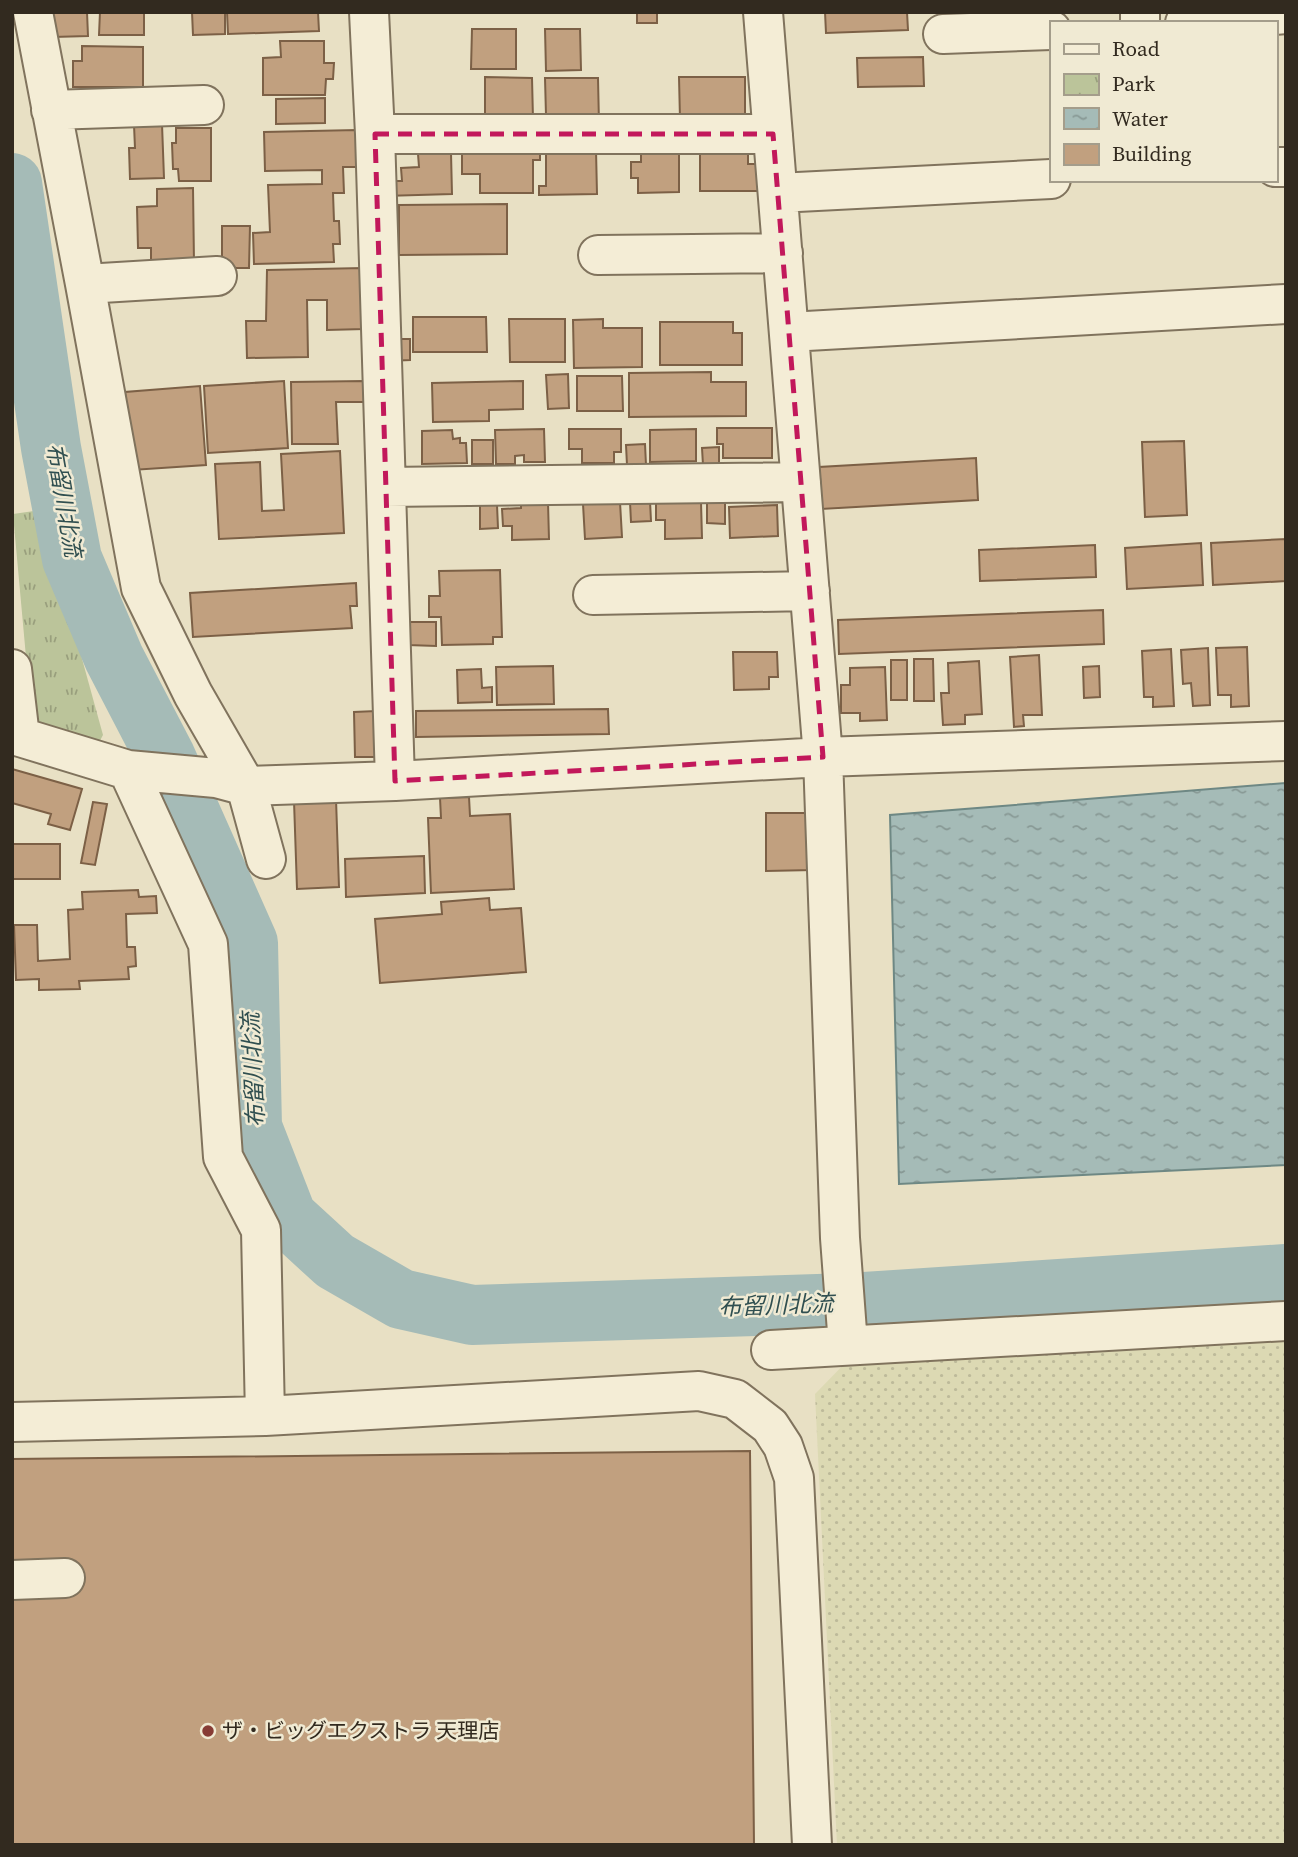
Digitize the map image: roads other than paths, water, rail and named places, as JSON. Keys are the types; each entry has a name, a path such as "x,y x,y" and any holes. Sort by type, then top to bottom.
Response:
{"street":[{"path":"33,12 141,588 193,694 266,859"},
{"path":"390,12 369,12 396,781"},
{"path":"763,12 823,757 840,1238 848,1345"},
{"path":"1207,21 1286,14"},
{"path":"960,26 1050,30"},
{"path":"51,110 204,105"},
{"path":"375,134 773,134"},
{"path":"778,193 1050,179"},
{"path":"598,255 783,253"},
{"path":"85,284 216,276"},
{"path":"789,332 1286,304"},
{"path":"387,487 801,482"},
{"path":"593,595 810,591"},
{"path":"12,668 15,736 136,771 231,782 396,781 823,757 1286,741"},
{"path":"136,771 208,944 223,1157 261,1230 265,1416"},
{"path":"771,1350 1286,1321"},
{"path":"12,1422 265,1416 699,1391 735,1399 770,1426 783,1446 794,1478 812,1845"},
{"path":"12,1580 65,1578"}],"water":[{"path":"1285,783 1286,1165 899,1184 890,815"}],"waterway":[{"name":"布留川北流","path":"12,183 51,448 72,559 114,658 165,756 248,943 252,1127 287,1217 335,1261 401,1299 472,1315 849,1303 1286,1274"}],"place":[{"name":"ザ・ビッグエクストラ 天理店","path":"208,1731"}]}
